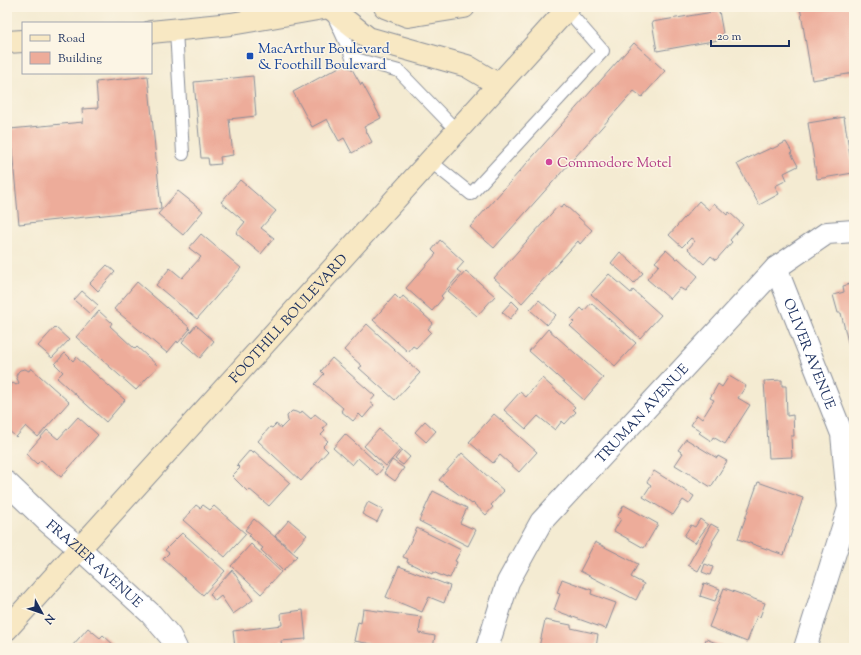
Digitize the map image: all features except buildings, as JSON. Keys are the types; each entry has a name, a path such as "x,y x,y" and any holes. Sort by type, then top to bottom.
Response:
{"street":[{"path":"152,32 232,24 329,7 368,38 468,66 499,85"},
{"path":"385,7 408,16 464,7"},
{"name":"FOOTHILL BOULEVARD","path":"7,629 568,8"},
{"path":"7,42 22,41"},
{"name":"TRUMAN AVENUE","path":"487,648 508,582 541,522 776,268 827,233 854,231"},
{"name":"OLIVER AVENUE","path":"776,268 842,434 849,508 805,648"},
{"name":"FRAZIER AVENUE","path":"7,483 48,522 151,614 170,636 176,648"}],"lane":[{"path":"329,7 352,58 399,70 457,131"},
{"path":"430,161 471,194 603,51 568,8"},
{"path":"176,30 183,154"}],"place":[{"name":"MacArthur Boulevard & Foothill Boulevard","path":"250,56"},
{"name":"Commodore Motel","path":"549,162"}]}
